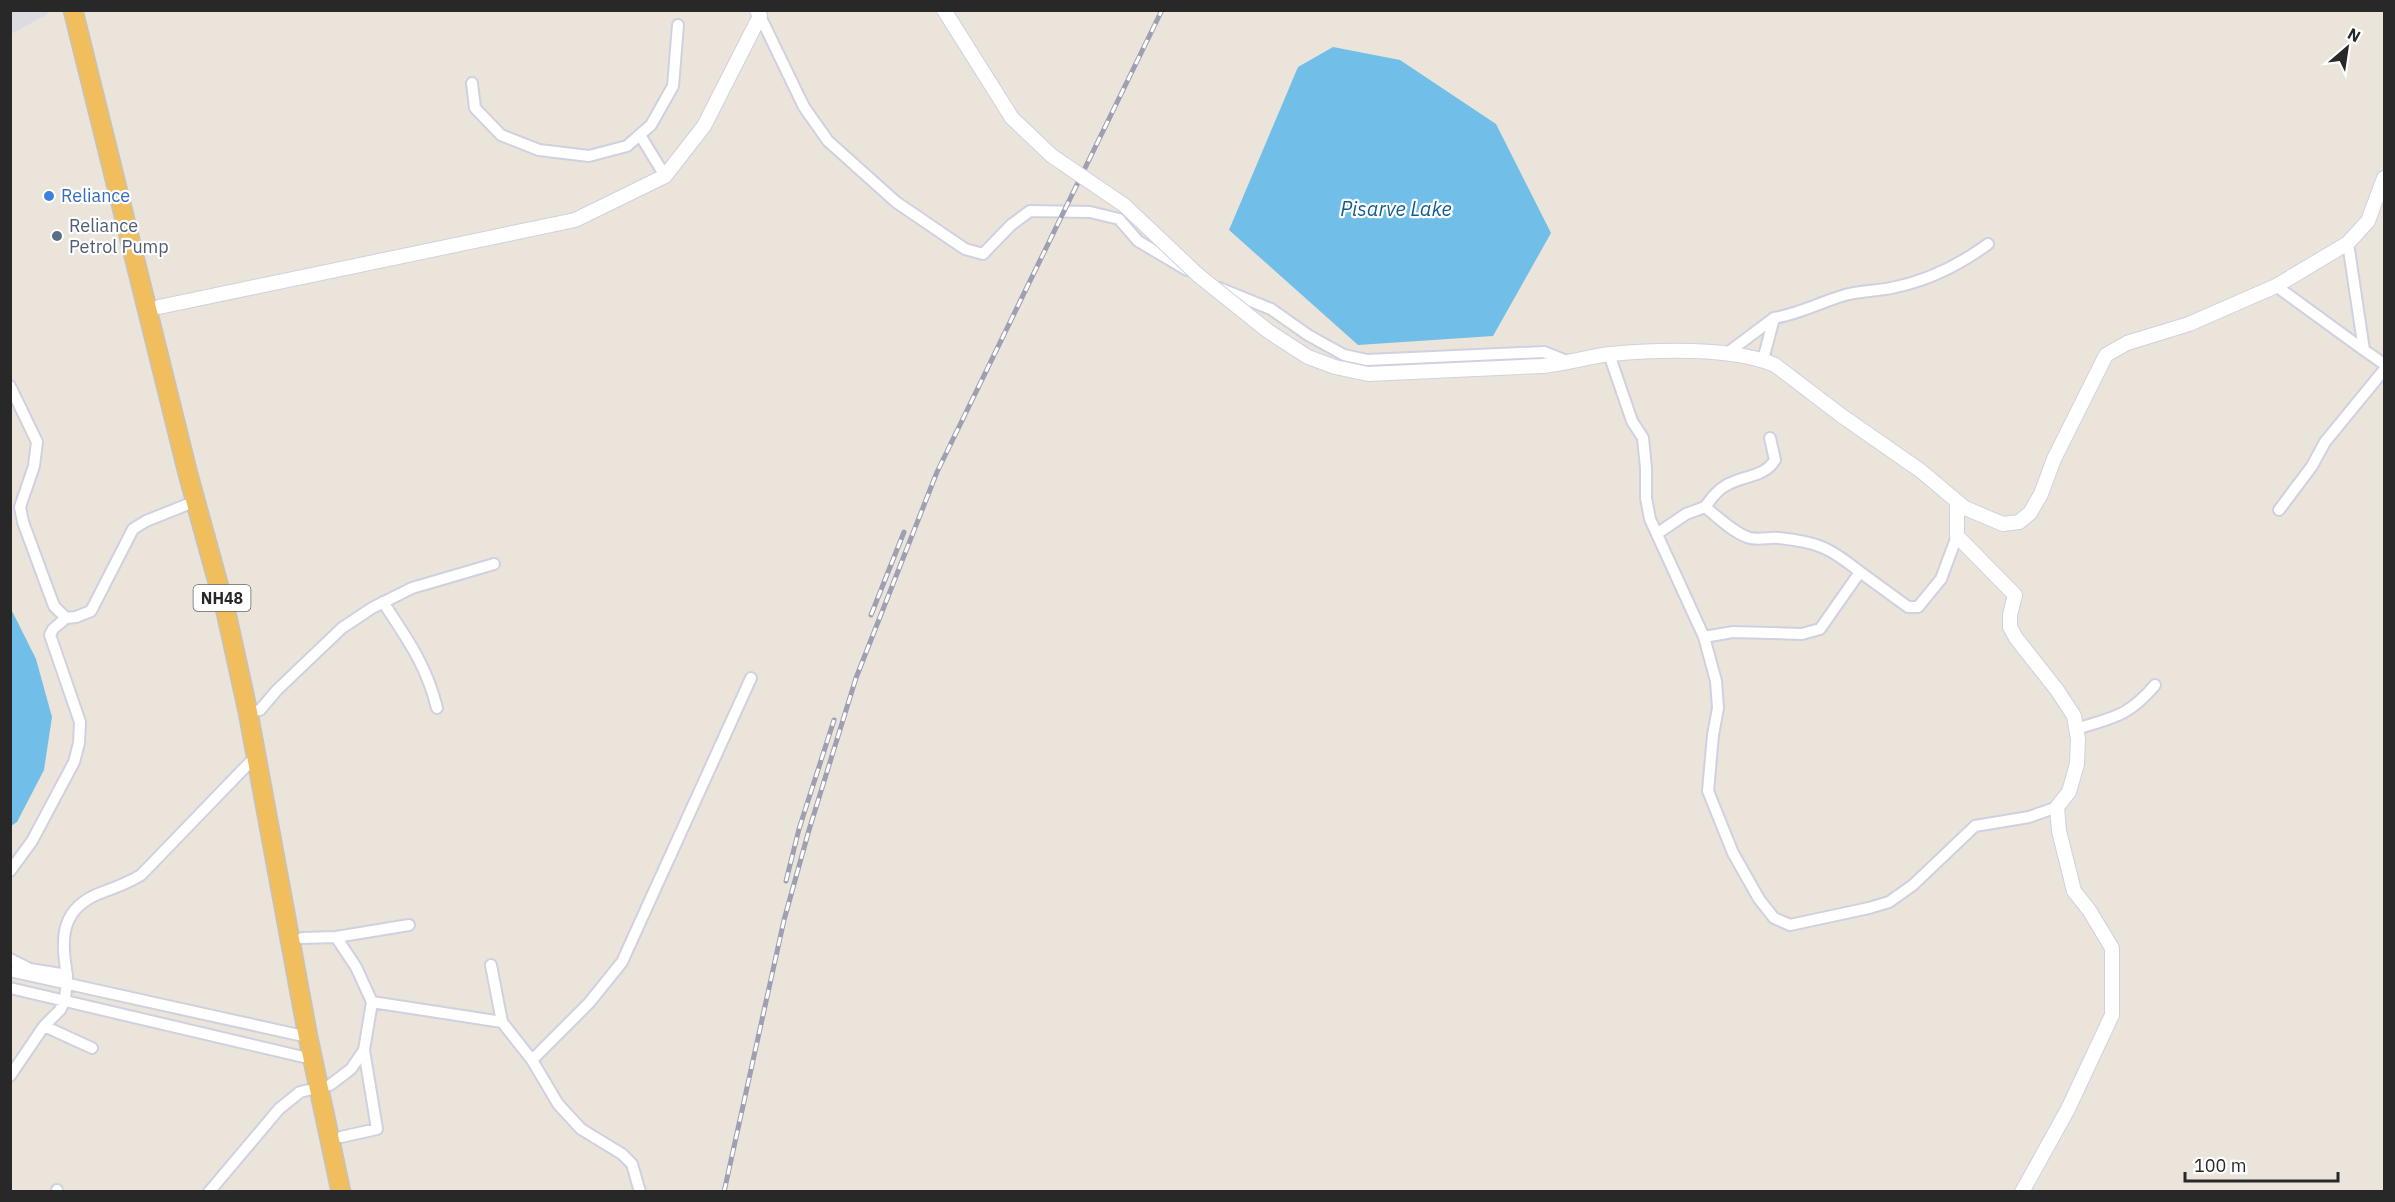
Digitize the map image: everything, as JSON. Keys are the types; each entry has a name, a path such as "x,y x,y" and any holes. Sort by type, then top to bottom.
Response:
{"highway":[{"name":"NH48","path":"73,10 196,501 254,711 256,756 302,938 341,1191"},
{"name":"NH48","path":"86,10 200,471 238,609 312,1059 341,1137 353,1191"}],"street":[{"path":"944,10 1012,118 1052,156 1124,205 1198,275 1268,331 1308,357 1335,367 1368,374 1542,366 1609,354 1677,351 1726,354 1763,360 1775,365 1842,416 1886,445 1957,502 2002,524 2019,522 2030,513 2106,355 2127,343 2188,324 2276,286 2348,243 2368,221 2385,178"},
{"path":"159,307 575,220 665,176 704,126 758,13"},
{"path":"758,13 804,106 828,141 896,202 965,249 983,254 1011,225 1030,211 1090,212 1119,219 1138,241 1214,286 1270,309 1308,335 1344,355 1367,360 1544,352 1569,362"},
{"path":"472,83 475,108 501,135 539,150 589,156 627,146 651,125 673,86 678,25"},
{"path":"640,135 665,176"},
{"path":"2348,243 2364,350"},
{"path":"1726,354 1774,318 1787,316 1844,296 1892,288 1928,278 1961,264 1988,244"},
{"path":"2276,286 2385,364"},
{"path":"1763,360 1774,318"},
{"path":"1609,354 1632,420 1643,438 1646,498 1650,519 1704,637 1716,681 1718,708 1708,791 1734,852 1759,899 1774,918 1783,924 1790,925 1889,902 1913,885 1975,826 2029,817 2057,807 2069,792 2077,764 2074,716 2010,627 2015,594 1957,536"},
{"path":"2279,510 2312,466 2325,442 2385,370"},
{"path":"10,386 37,442 34,466 20,507 23,522 54,606 66,618"},
{"path":"1658,533 1686,514 1705,507 1717,491 1727,484 1764,472 1770,467 1775,460 1770,438"},
{"path":"10,871 32,842 74,762 79,742 80,722 50,635 66,618 91,611 133,529 146,521 196,501"},
{"path":"1705,507 1735,531 1749,538 1777,537 1811,543 1832,550 1908,607 1918,607 1941,579 1957,536 1957,502"},
{"path":"254,711 342,628 383,602 412,588 494,564"},
{"path":"1704,637 1732,632 1802,634 1820,628 1860,572"},
{"path":"383,602 419,657 431,684 437,708"},
{"path":"531,1060 589,1003 622,962 751,678"},
{"path":"2076,729 2124,714 2156,685"},
{"path":"10,1076 44,1026 60,1010 65,1000 66,979 62,945 69,914 93,896 125,885 141,875 256,756"},
{"path":"2022,1191 2068,1109 2112,1015 2112,948 2089,910 2074,891 2059,831 2057,807"},
{"path":"302,938 336,938 409,925"},
{"path":"336,938 356,967 372,1002 364,1050 377,1129 341,1137"},
{"path":"10,959 30,969 66,979 308,1037"},
{"path":"491,965 502,1022 531,1060 558,1104 581,1129 622,1154 632,1164 640,1191"},
{"path":"10,971 66,979"},
{"path":"10,988 312,1059"},
{"path":"372,1002 502,1022"},
{"path":"44,1026 92,1048"},
{"path":"209,1191 279,1109 300,1092 324,1087 351,1069 364,1050"}],"shaded area":[{"path":"11,10 47,11 48,14 11,34"}],"water":[{"name":"Pisarve Lake","path":"1333,47 1400,60 1496,124 1551,233 1493,336 1358,345 1229,230 1298,67"},
{"path":"11,609 36,659 52,717 44,770 17,822 11,826"}],"railway":[{"path":"724,1192 784,920 856,678 937,472 1162,10"},
{"path":"871,615 904,532"},
{"path":"786,881 799,829 834,720"}],"place":[{"name":"Reliance","path":"49,196"},
{"name":"Reliance Petrol Pump","path":"57,236"}]}
